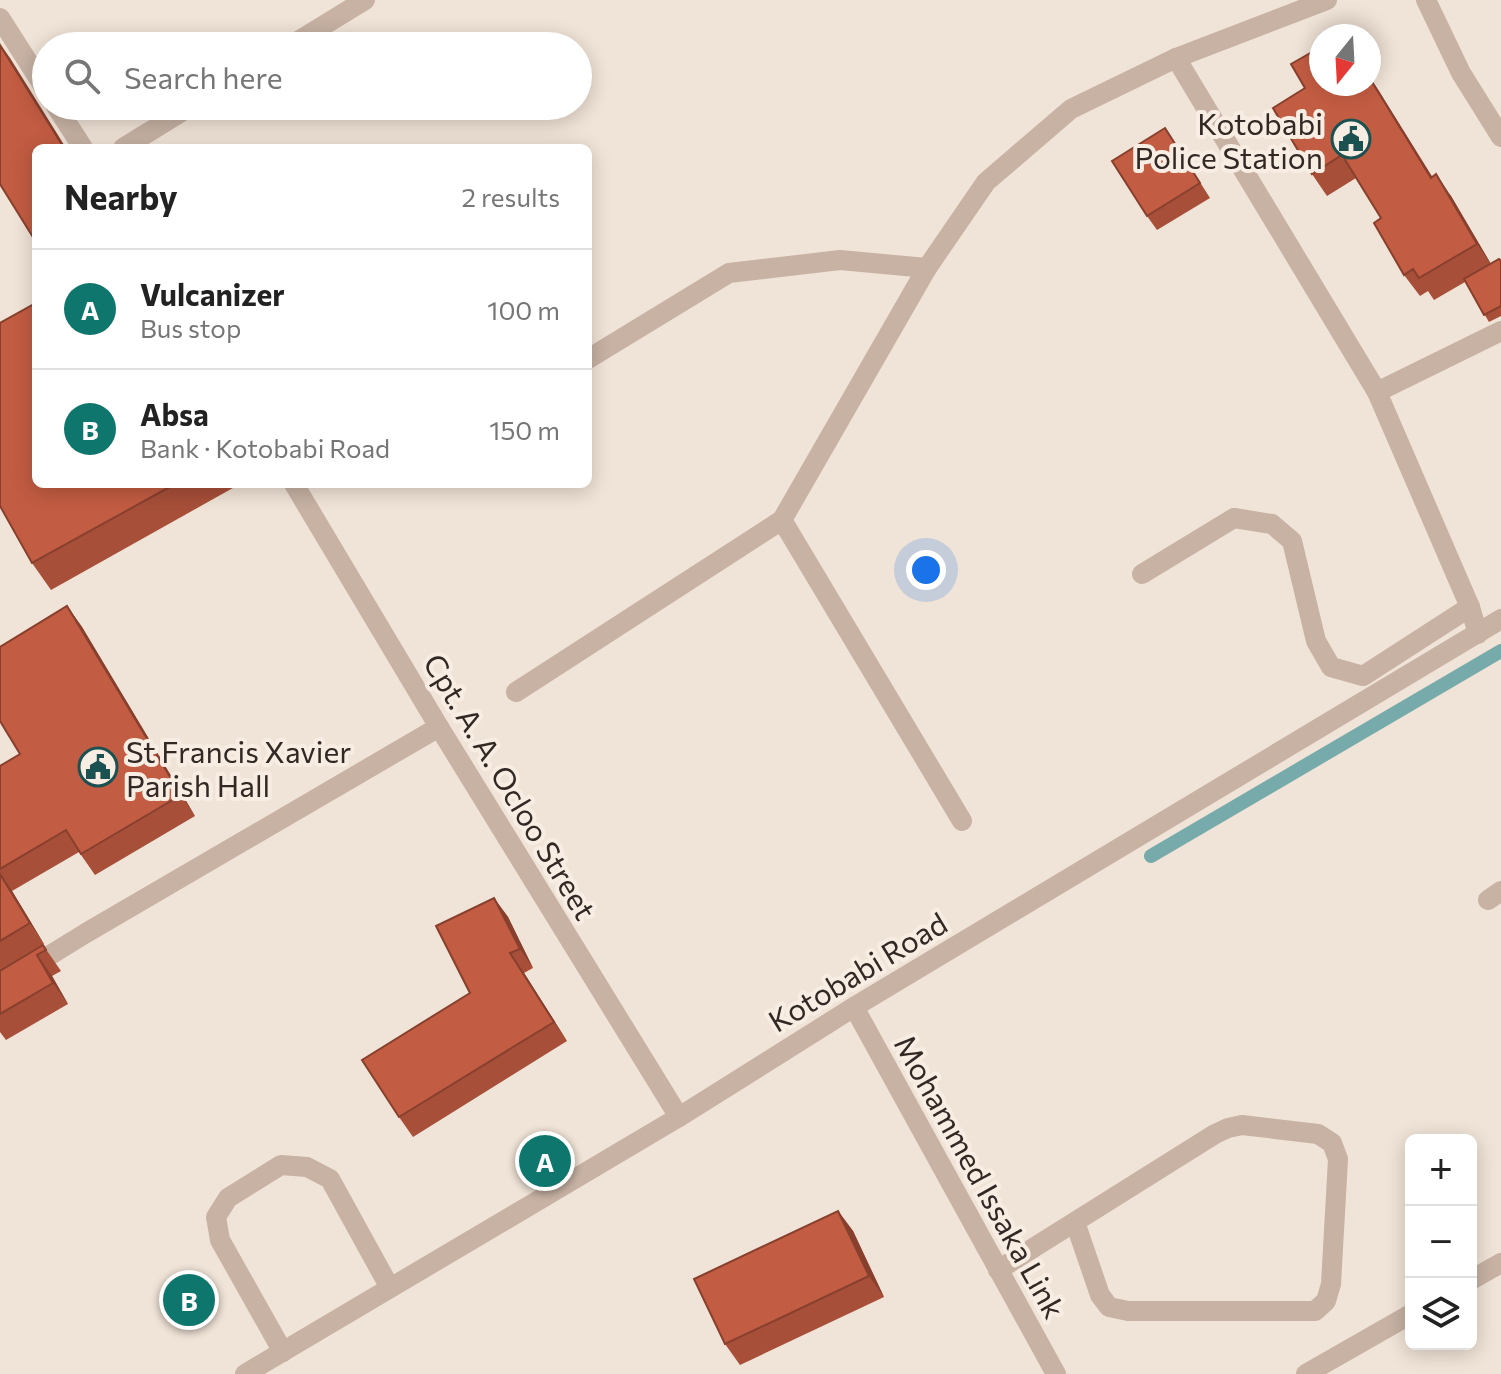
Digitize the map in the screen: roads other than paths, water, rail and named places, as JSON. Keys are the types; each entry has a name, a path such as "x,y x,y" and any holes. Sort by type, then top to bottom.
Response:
{"street":[{"path":"313,32 365,0"},
{"path":"516,692 782,520 927,268 986,182 1071,109 1176,58 1327,0"},
{"path":"1426,0 1461,73 1501,137"},
{"path":"0,18 32,68"},
{"path":"1176,58 1377,392 1470,607 1478,634"},
{"path":"65,120 80,144"},
{"path":"129,144 168,120"},
{"path":"592,357 729,273 840,260 927,268"},
{"path":"1377,392 1501,331"},
{"name":"Cpt. A. A. Ocloo Street","path":"296,488 679,1117"},
{"path":"1142,574 1234,518 1272,524 1292,541 1316,641 1331,667 1363,676 1470,607"},
{"path":"782,520 962,821"},
{"name":"Kotobabi Road","path":"245,1374 679,1117 854,1007 1501,619"},
{"path":"0,986 439,727"},
{"name":"Mohammed Issaka Link","path":"854,1007 1056,1374"},
{"path":"998,1270 1215,1134 1228,1128 1242,1125 1318,1134 1332,1143 1338,1159 1331,1284 1326,1301 1315,1311 1128,1311 1109,1307 1100,1295 1075,1222"},
{"path":"283,1352 220,1240 216,1217 228,1198 281,1165 307,1167 330,1179 390,1288"},
{"path":"1475,1278 1501,1263"},
{"path":"1306,1374 1405,1317"}],"waterway":[{"path":"1151,856 1501,651"}],"place":[{"name":"Kotobabi Police Station","path":"1351,139"},
{"name":"St Francis Xavier Parish Hall","path":"98,767"},
{"name":"Vulcanizer","path":"545,1161"},
{"name":"Absa","path":"189,1300"}]}
